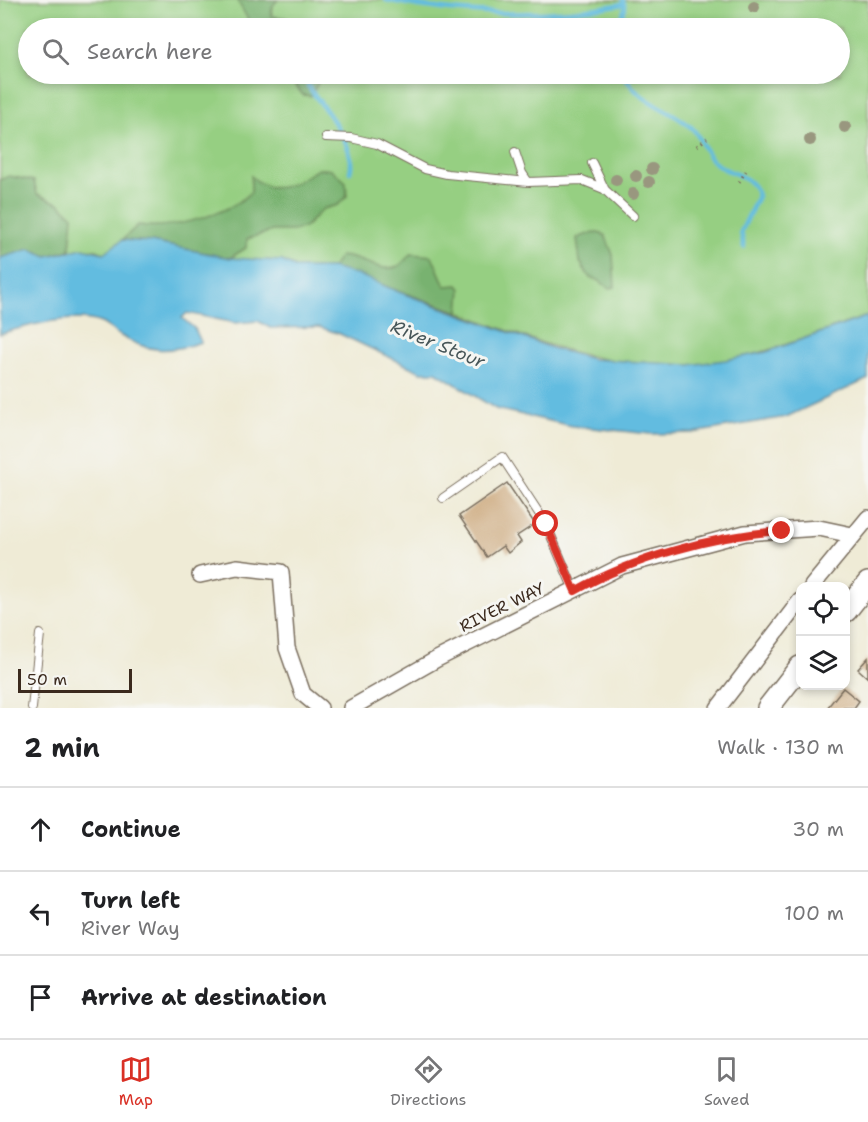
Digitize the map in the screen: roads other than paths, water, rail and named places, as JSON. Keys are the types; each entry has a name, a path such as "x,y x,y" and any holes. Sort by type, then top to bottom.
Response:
{"main road":[{"path":"850,606 868,583"},
{"path":"768,708 796,673"}],"street":[{"path":"815,582 868,518"},
{"name":"RIVER WAY","path":"351,708 437,659 622,566 746,533 819,528 852,535"},
{"path":"200,575 237,567 281,572 287,648 303,694 320,708"},
{"path":"718,708 796,607"}],"lane":[{"path":"330,138 351,138 377,144 425,169 447,174 528,182 582,180 604,189 633,216"},
{"path":"515,152 522,173 528,182"},
{"path":"592,163 604,189"},
{"path":"443,498 502,457 546,524 575,591"},
{"path":"32,708 40,634"}],"water":[{"name":"River Stour","path":"122,240 151,242 230,258 282,261 297,268 332,268 359,275 552,348 593,359 689,365 725,360 766,352 868,316 868,379 786,417 693,433 651,434 572,426 496,409 436,372 421,372 340,334 319,327 270,328 258,321 235,323 187,313 182,318 195,329 201,342 160,350 131,342 104,324 90,320 50,321 0,334 0,258 30,249 47,256 83,248 104,253"}],"waterway":[{"path":"386,0 445,9 505,13 565,12 624,4"},
{"path":"622,18 625,8 623,0"},
{"path":"630,84 647,100 683,120 692,128 715,163 751,183 758,196 741,232 744,247"},
{"path":"308,86 330,115 344,139 349,150 350,172"}]}
